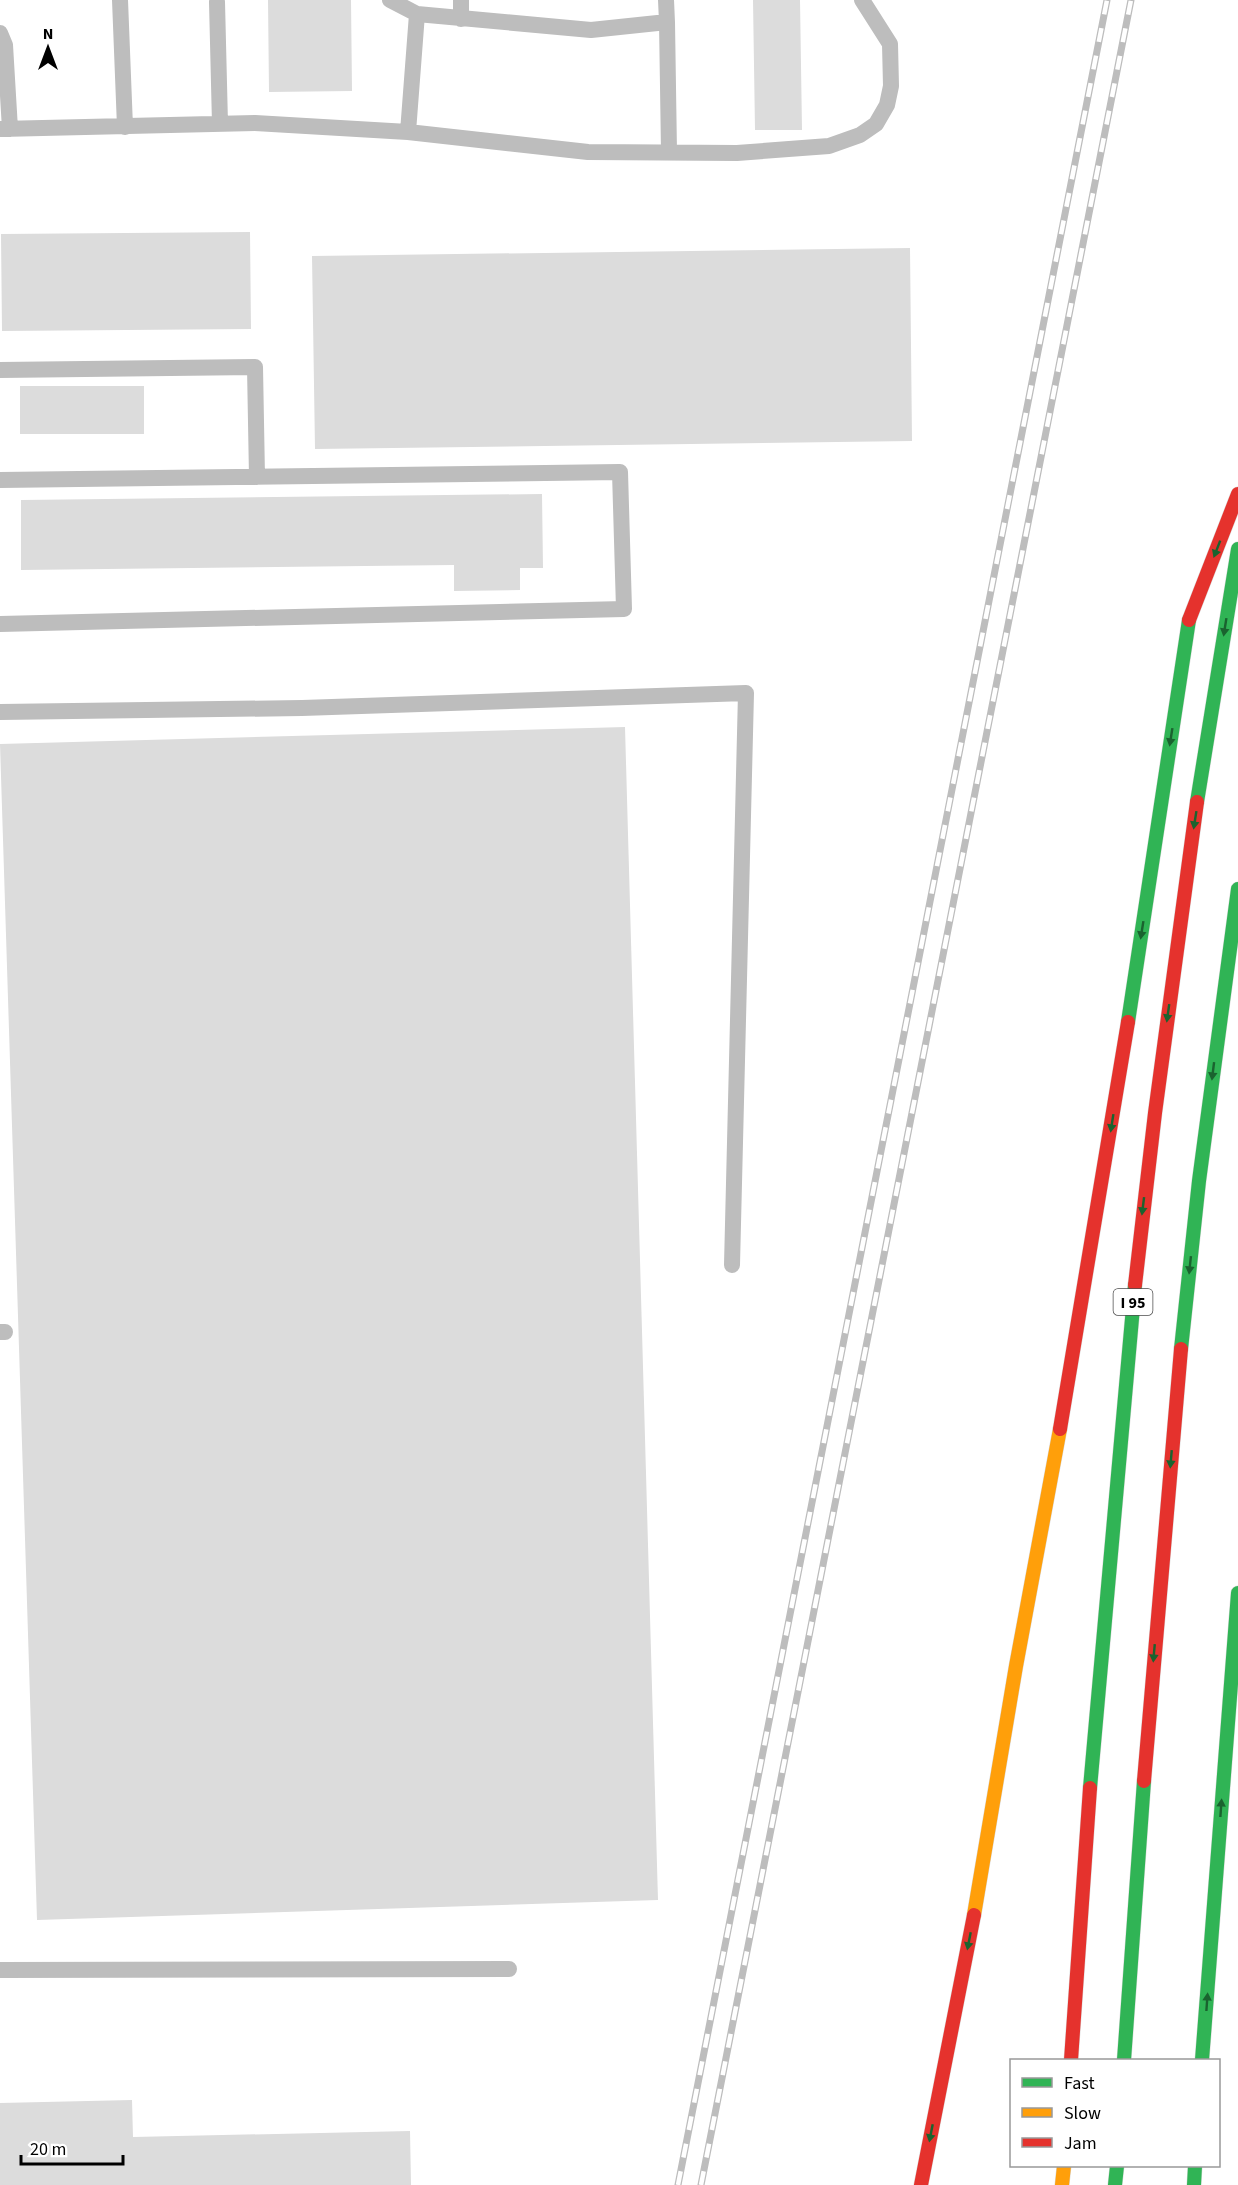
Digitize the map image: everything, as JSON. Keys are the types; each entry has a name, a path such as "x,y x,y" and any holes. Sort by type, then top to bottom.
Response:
{"highway":[{"path":"921,2185 980,1884 1016,1666 1069,1384 1127,1029 1188,624 1238,494"},
{"name":"I 95","path":"1071,2059 1106,1578 1130,1326 1175,961 1238,549"},
{"path":"1124,2059 1149,1713 1177,1397 1204,1143 1238,889"},
{"path":"1202,2059 1238,1593"},
{"path":"1062,2185 1064,2167"},
{"path":"1115,2185 1117,2167"},
{"path":"1194,2185 1195,2167"}],"lane":[{"path":"120,0 125,127"},
{"path":"390,0 417,14 591,30 667,22"},
{"path":"461,0 461,19"},
{"path":"666,0 669,152"},
{"path":"0,33 5,45 5,129 255,123 408,132 588,152 737,153 829,146 860,135 876,124 887,105 891,86 890,44 862,0"},
{"path":"217,2 220,124"},
{"path":"408,132 417,14"},
{"path":"0,370 255,367 257,477"},
{"path":"0,480 620,472 624,609 0,624"},
{"path":"0,712 302,708 746,693 732,1265"},
{"path":"0,1970 509,1969"}],"building":[{"path":"268,0 351,0 352,91 269,92"},
{"path":"753,0 800,0 802,130 755,130"},
{"path":"250,232 251,329 2,331 1,234"},
{"path":"910,248 912,441 315,449 312,256"},
{"path":"20,386 144,386 144,434 20,434"},
{"path":"542,494 543,568 520,568 520,590 454,591 454,565 21,570 21,500"},
{"path":"625,727 658,1900 37,1920 0,744"},
{"path":"132,2100 133,2137 410,2131 411,2185 0,2185 0,2103"}],"railway":[{"path":"678,2185 1107,0"},
{"path":"701,2185 1131,0"}],"traffic: fast":[{"path":"1197,802 1238,549"},
{"path":"1128,1022 1189,620"},
{"path":"1181,1349 1199,1181 1238,889"},
{"path":"1090,1788 1135,1285"},
{"path":"1202,2059 1238,1593"},
{"path":"1124,2059 1144,1781"},
{"path":"1115,2185 1117,2167"},
{"path":"1194,2185 1195,2167"}],"traffic: slow":[{"path":"974,1915 1016,1666 1060,1429"},
{"path":"1062,2185 1064,2167"}],"traffic: jam":[{"path":"1189,620 1238,494"},
{"path":"1135,1285 1155,1113 1197,802"},
{"path":"1060,1429 1128,1022"},
{"path":"1144,1781 1181,1349"},
{"path":"1071,2059 1090,1788"},
{"path":"921,2185 974,1915"}]}
